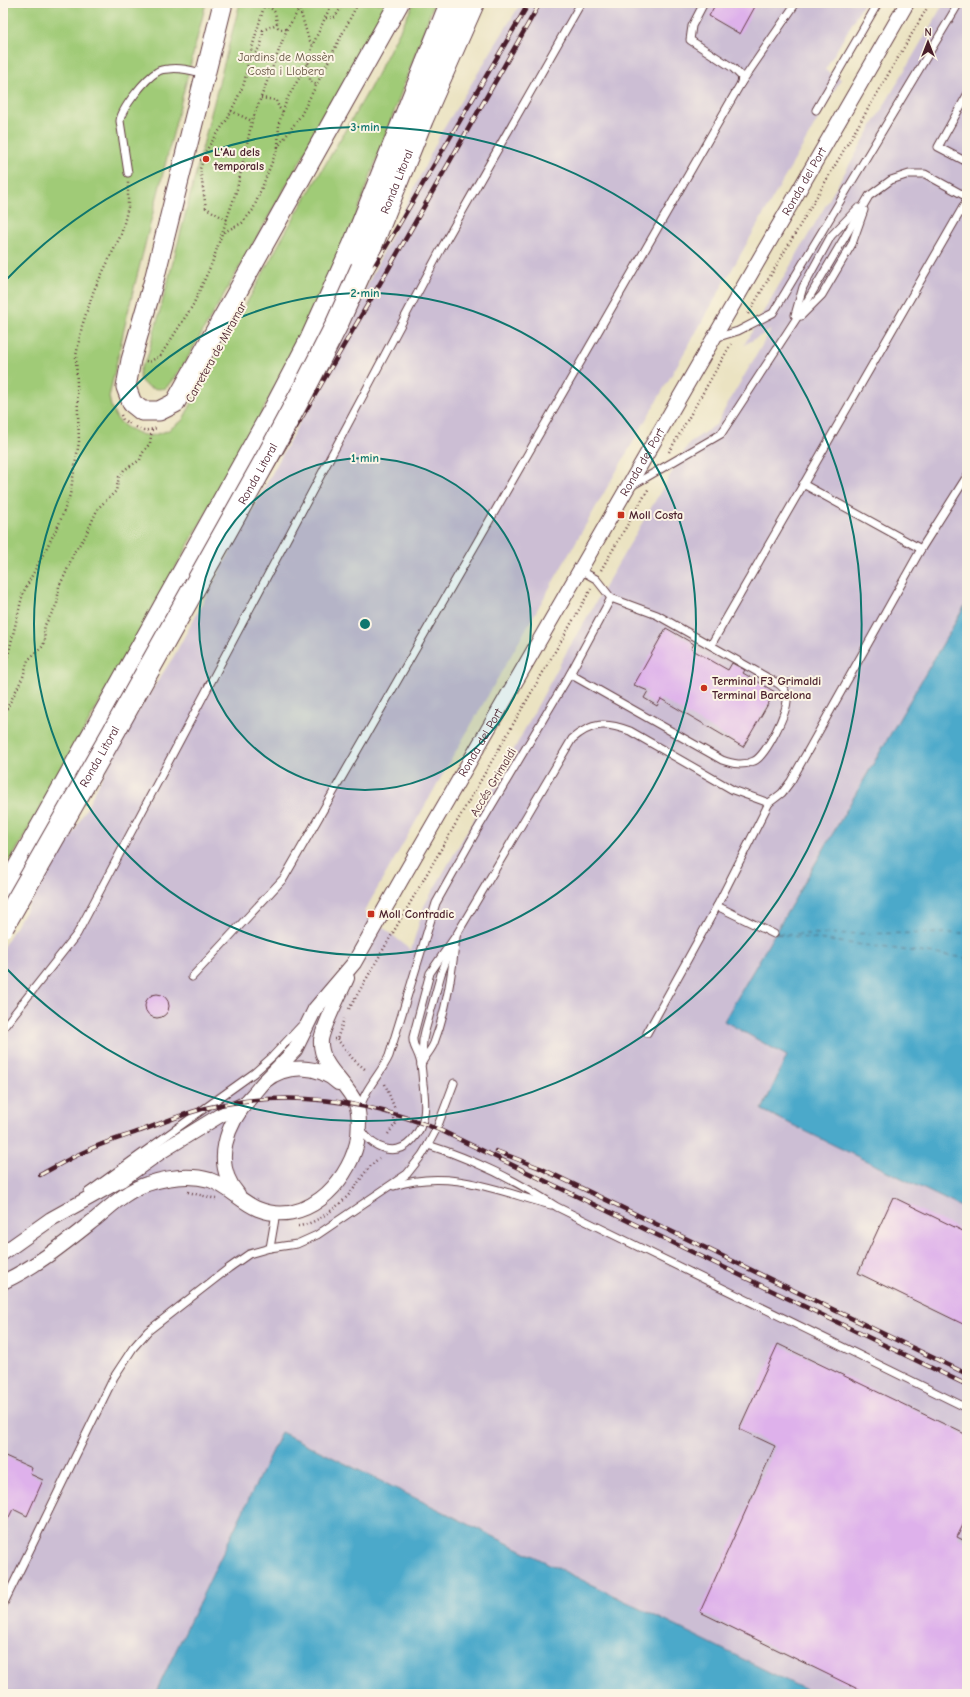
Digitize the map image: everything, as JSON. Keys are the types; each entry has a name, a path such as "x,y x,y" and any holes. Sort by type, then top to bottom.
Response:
{"highway":[{"path":"432,48 445,3"},
{"name":"Ronda Litoral","path":"3,926 109,740 289,417 336,326 362,247 432,48 451,3"},
{"name":"Ronda Litoral","path":"3,896 276,407 362,247 422,119 473,3"},
{"path":"456,40 479,3"}],"street":[{"name":"Carretera de Miramar","path":"223,3 154,280 131,360 126,387 132,403 142,411 160,411 175,403 399,3"},
{"name":"Ronda del Port","path":"354,963 907,3"},
{"path":"243,1200 234,1189 228,1178 223,1155 228,1132 244,1104 295,1050 316,1009 354,963"},
{"path":"3,1282 47,1257 118,1200 145,1184 172,1177 198,1178 219,1184 258,1209 276,1213 298,1212 319,1201 330,1191 346,1172 357,1142 359,1123 356,1104 325,1058 321,1041 322,1034 354,963"},
{"path":"265,1081 283,1071 298,1068 308,1069 327,1075 336,1081 348,1093"},
{"path":"3,1253 51,1219 121,1180 162,1151 219,1116 244,1104"}],"lane":[{"path":"3,1028 78,934 441,249 581,3"},
{"path":"704,3 692,26 690,40 733,68 742,77 741,83"},
{"path":"192,977 284,878 741,83 796,3"},
{"path":"816,110 878,3"},
{"path":"713,338 738,331 773,313 959,3"},
{"path":"128,173 120,121 121,114 132,98 156,72 178,68 205,74"},
{"path":"967,95 938,147 967,162"},
{"path":"711,645 967,198 924,174 909,174 891,180 869,196 831,236 803,287 792,325"},
{"path":"627,488 721,434 792,325 869,196"},
{"path":"792,325 822,295 852,244 869,196"},
{"path":"647,1034 717,906 769,803 782,793 791,781 921,549 967,476"},
{"path":"803,484 921,549"},
{"path":"570,674 722,760 733,764 745,764 756,760 763,754 785,714 787,706 787,696 783,688 777,683 657,615 611,598 596,579 580,570"},
{"name":"Accés Grimaldi","path":"359,1123 359,1110 365,1094 390,1056 436,903 477,830 570,674 611,598"},
{"path":"359,1123 368,1139 379,1146 396,1150 408,1145 416,1135 425,1116 425,1103 419,1054 412,1042 430,972 457,934 572,739 582,730 598,724 614,725 624,729 733,790 769,803"},
{"path":"717,906 774,934"},
{"path":"421,1065 434,1043 452,977 457,934"},
{"path":"421,1065 425,1031 441,974 457,934"},
{"path":"51,1219 254,1073 290,1040 316,1009"},
{"path":"3,1605 114,1377 133,1348 153,1327 249,1254 306,1241 328,1229 407,1174 422,1155 437,1128 454,1083"},
{"path":"428,1145 461,1156 521,1184 557,1207 967,1408"},
{"path":"386,1188 424,1180 459,1181 494,1188 516,1196 557,1207"},
{"path":"270,1248 276,1213"}],"path":[{"path":"144,361 149,362 160,356 193,305 212,264 237,189 252,121 287,29 303,3"},
{"path":"278,147 279,123 286,100 308,63 313,44 332,3"},
{"path":"326,18 335,17 344,3"},
{"path":"223,232 242,222 253,210 278,147 301,115 358,3"},
{"name":"Ronda del Port","path":"748,314 930,3"},
{"path":"207,149 244,84 249,58 264,4 274,9 276,12 277,24 281,29 287,29"},
{"path":"300,10 309,40 313,44"},
{"path":"249,58 256,54 263,41 263,30 277,24"},
{"path":"308,63 310,66 310,81 316,84"},
{"path":"261,98 276,100 279,108 283,112"},
{"path":"230,111 252,121"},
{"path":"203,160 200,169 206,208 227,220"},
{"path":"3,676 23,593 59,524 70,495 79,442 76,381 78,348 88,304 121,235 128,207 128,173"},
{"name":"Ronda del Port","path":"668,454 726,353"},
{"path":"121,414 123,420 144,431 164,427"},
{"path":"3,716 23,677 28,660 42,647 45,641 45,625 57,604 59,586 74,552 85,537 98,508 116,491 119,477 124,470 140,460 142,454 150,443 152,429"},
{"name":"Ronda del Port","path":"603,567 649,489"},
{"name":"Ronda del Port","path":"338,1039 346,1014 591,588"},
{"path":"374,957 377,960"},
{"path":"321,1041 338,1039 353,1058 366,1070"},
{"path":"385,1084 395,1109"},
{"path":"388,1134 397,1122 393,1119 394,1116"},
{"path":"187,1192 201,1194 218,1200"}],"shaded area":[{"path":"521,3 864,3 825,70 841,79 364,912 411,950 424,906 506,764 566,653 689,443 717,424 771,330 744,345 944,3 967,3 967,602 774,934 787,1056 762,1109 967,1198 967,1694 814,1694 282,1432 155,1694 3,1694 3,947 74,832 129,725 174,656 312,399 441,133"}],"green space":[{"path":"5,3 206,3 127,316 109,397 117,419 126,427 140,434 150,436 167,431 182,421 285,233 369,90 414,3 434,3 354,221 306,326 254,428 3,874 3,9"},
{"name":"Jardins de Mossèn Costa i Llobera","path":"240,3 388,3 353,69 183,366 166,388 151,388 143,384 139,375 140,370 147,358 159,314"}],"water":[{"path":"967,602 967,1210 762,1110 787,1056 724,1021"},
{"path":"281,1432 814,1694 155,1694"}],"building":[{"path":"716,3 757,3 740,34 709,16"},
{"name":"Terminal F3 Grimaldi Terminal Barcelona","path":"666,628 694,644 691,649 728,670 732,663 745,670 743,673 775,692 743,747 661,699 657,706 644,698 648,691 634,685"},
{"path":"157,994 162,995 168,1001 168,1011 162,1017 157,1018 152,1017 146,1011 145,1006 146,1001 152,995"},
{"path":"893,1197 967,1233 967,1326 858,1273"},
{"path":"778,1344 967,1435 967,1517 957,1537 967,1542 967,1694 868,1694 700,1612 775,1446 739,1429"},
{"path":"3,1455 32,1468 30,1474 43,1480 27,1516 13,1509 3,1529"}],"ferry route":[{"path":"778,934 967,933"},
{"path":"776,934 967,958"}],"railway":[{"path":"3,912 102,739 181,596 529,3"},
{"path":"3,934 62,836 540,3"},
{"path":"40,1175 92,1148 105,1143 197,1110 236,1102 296,1098 326,1100 384,1111 442,1131 967,1385"},
{"path":"496,1151 540,1168 967,1374"}],"place":[{"name":"L'Au dels temporals","path":"206,159"},
{"name":"Moll Costa","path":"621,515"},
{"name":"Terminal F3 Grimaldi Terminal Barcelona","path":"704,688"},
{"name":"Moll Contradic","path":"371,914"}]}
